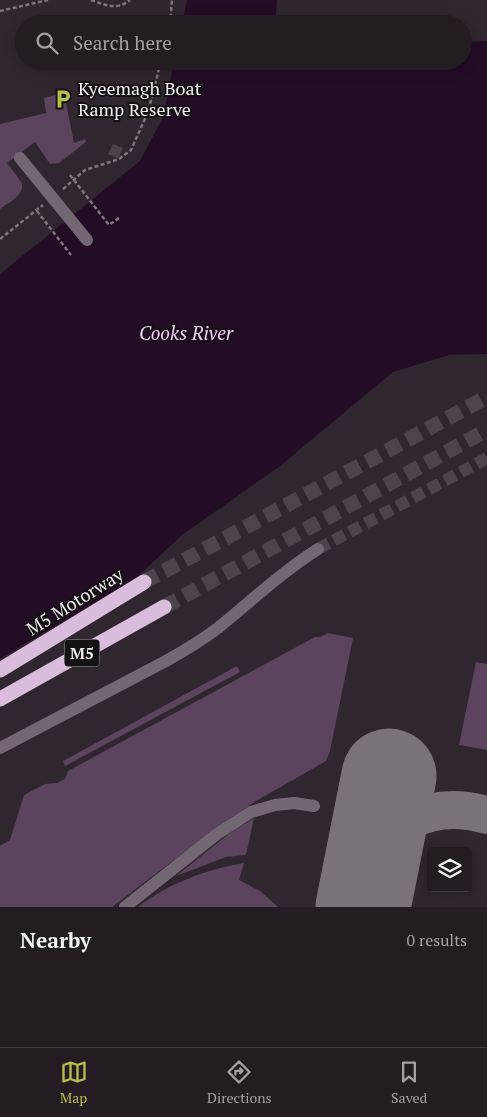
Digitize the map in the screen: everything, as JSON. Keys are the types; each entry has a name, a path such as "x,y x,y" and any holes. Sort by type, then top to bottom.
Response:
{"highway":[{"name":"M5 Motorway","path":"0,670 144,582"},
{"name":"M5","path":"0,699 164,607"}],"lane":[{"path":"20,158 87,240"},
{"path":"0,748 166,662 192,646 217,628 279,576 318,549"},
{"path":"126,907 217,834 251,812 274,805 294,802 314,806"}],"path":[{"path":"0,11 48,0"},
{"path":"91,0 115,7 125,4 130,0"},
{"path":"171,15 172,0"},
{"path":"5,241 1,238 85,170 119,159 131,150 148,112 159,70"},
{"path":"70,175 109,225 119,218"},
{"path":"36,211 71,255"}],"shaded area":[{"path":"64,93 74,143 85,139 86,142 59,163 50,164 35,142 7,163 22,183 22,188 15,198 0,209 0,124 46,113 44,98"},
{"path":"328,633 353,638 330,751 326,761 256,801 220,825 112,907 0,907 0,846 10,840 24,795 45,784 57,783 65,779 68,771 315,637"},
{"path":"476,662 487,664 487,750 459,745"},
{"path":"237,666 240,672 65,766 63,761"},
{"path":"254,818 246,855 226,857 176,876 230,833"},
{"path":"244,863 239,880 260,891 278,907 138,907 162,891 202,873"}],"water":[{"path":"187,0 277,0 276,15 184,15"},
{"name":"Cooks River","path":"487,41 487,354 449,355 393,372 280,466 182,535 136,578 0,659 0,274 140,161 163,117 172,70 472,70 472,42"}],"building":[{"path":"113,144 123,148 118,158 108,154"}],"taxiway":[{"path":"365,907 375,857 384,842 400,827 420,816 442,811 461,810 487,815"}],"runway":[{"path":"363,907 389,776"}],"tunnel":[{"path":"144,582 487,397"},
{"path":"164,607 487,430"},
{"path":"318,549 487,458"}],"place":[{"name":"Kyeemagh Boat Ramp Reserve","path":"63,99"}]}
